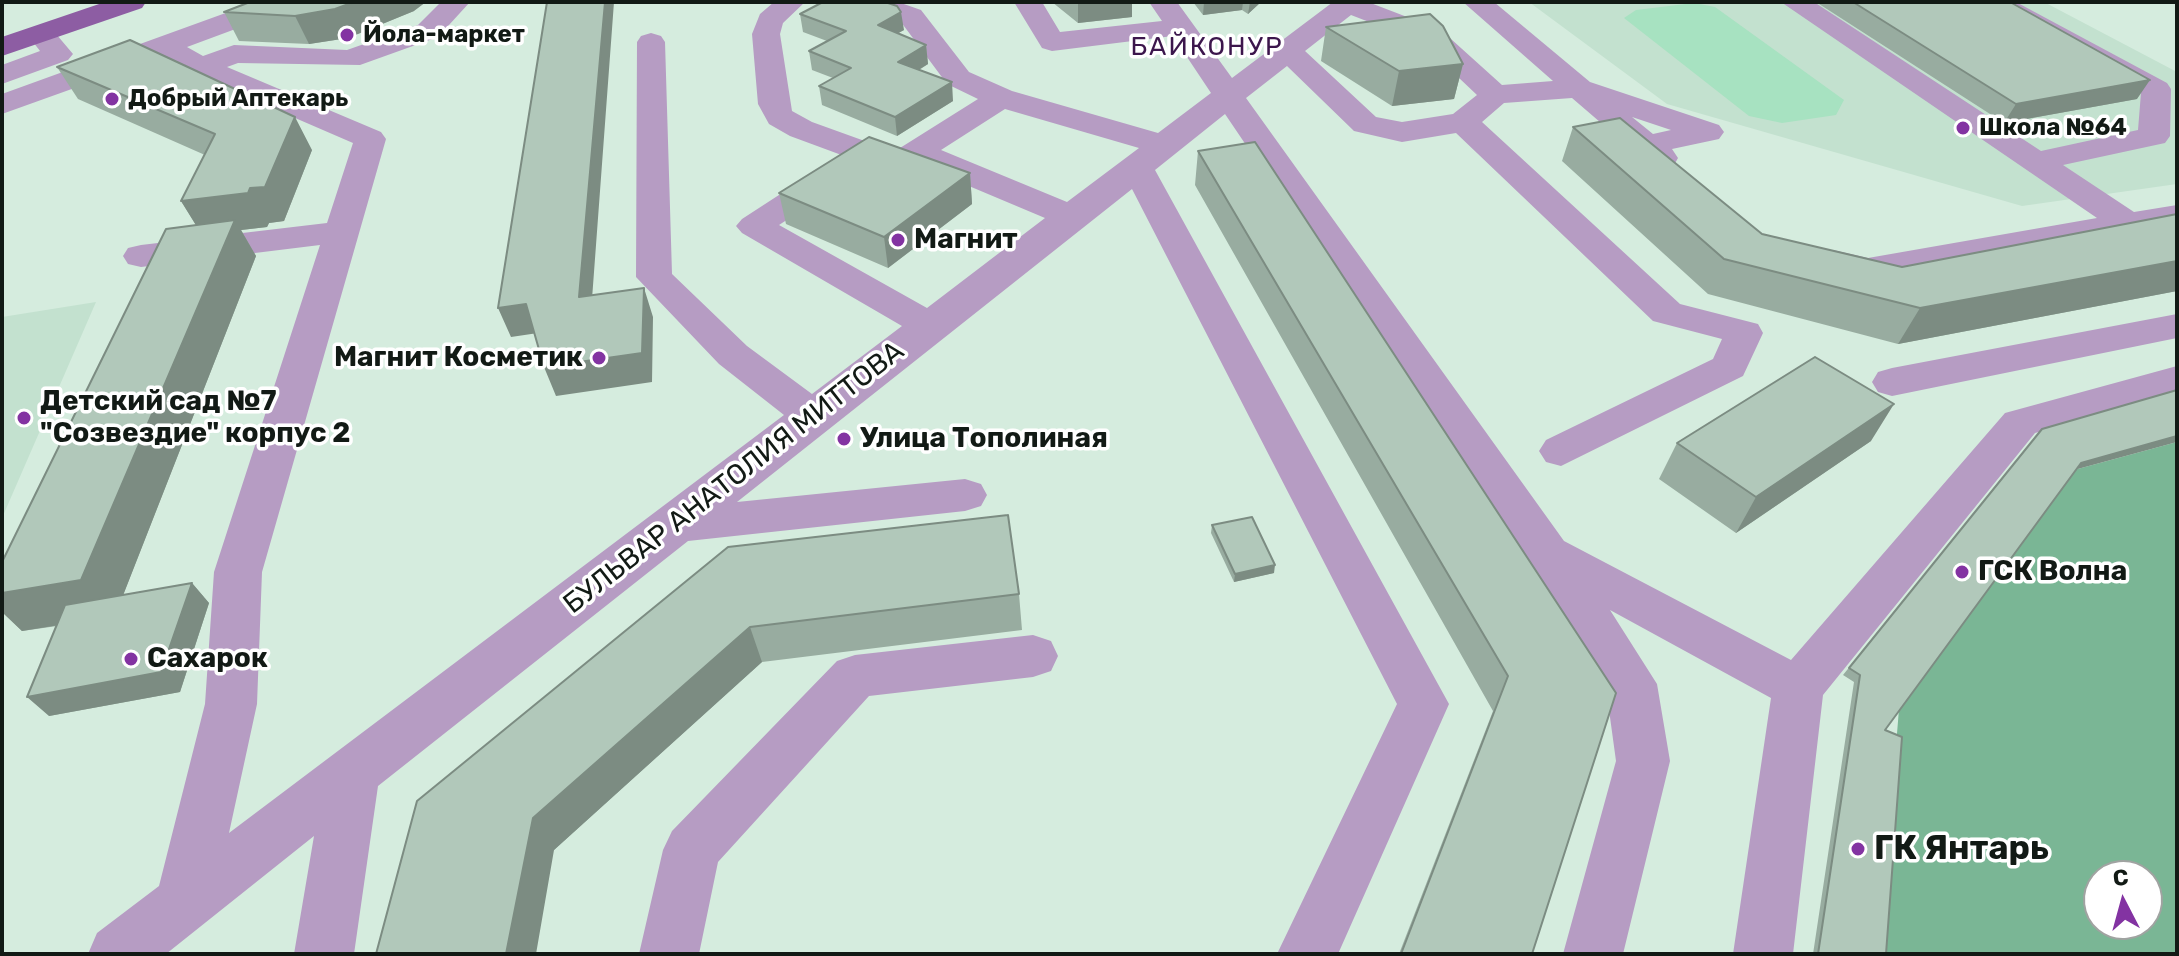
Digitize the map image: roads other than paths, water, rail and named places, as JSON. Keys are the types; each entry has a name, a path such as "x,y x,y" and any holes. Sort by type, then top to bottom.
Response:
{"main road":[{"path":"2,32 90,2"},
{"path":"2,47 132,2"}],"street":[{"path":"2,105 282,2"},
{"path":"201,67 234,54 350,59 428,31 456,2"},
{"path":"791,2 770,20 766,34 773,104 780,117 801,129 867,153 906,159 1001,98"},
{"path":"872,2 911,16 958,78 1001,98 1151,156 1423,704 1307,954"},
{"path":"1028,2 1052,42 1179,27"},
{"path":"1163,2 1548,554 1631,684 1643,761 1593,954"},
{"path":"1477,2 1681,173"},
{"path":"1795,2 2129,224"},
{"path":"1995,2 2156,89 2154,136 2033,162"},
{"path":"1349,3 1431,36 1495,95"},
{"name":"БУЛЬВАР АНАТОЛИЯ МИТТОВА","path":"118,954 1349,3"},
{"path":"2,75 58,54 41,34"},
{"path":"651,42 654,277 733,355 814,416"},
{"path":"163,46 201,67 370,139 238,572 231,704 184,903"},
{"path":"1287,50 1365,124 1402,132 1463,122 1495,95 1578,88 1708,132 1646,145"},
{"path":"1463,122 1667,313 1744,333 1729,367 1561,451"},
{"path":"917,152 1072,217"},
{"path":"867,153 754,226 930,326"},
{"path":"1806,255 1868,269 2177,215"},
{"path":"141,256 342,232"},
{"path":"1892,382 2177,326"},
{"path":"1763,954 1798,688 2020,423 2177,379"},
{"path":"674,525 965,495"},
{"path":"1548,554 1798,688"},
{"path":"669,954 692,850 855,676 1033,656"},
{"path":"324,954 353,772"}],"place":[{"name":"Йола-маркет","path":"347,35"},
{"name":"Добрый Аптекарь","path":"112,99"},
{"name":"Школа №64","path":"1963,128"},
{"name":"Магнит","path":"898,240"},
{"name":"Магнит Косметик","path":"599,358"},
{"name":"Детский сад №7 \"Созвездие\" корпус 2","path":"24,418"},
{"name":"Улица Тополиная","path":"844,439"},
{"name":"ГСК Волна","path":"1962,572"},
{"name":"Сахарок","path":"131,659"},
{"name":"ГК Янтарь","path":"1858,849"}],"district":[{"name":"БАЙКОНУР","path":"1207,47"}]}
